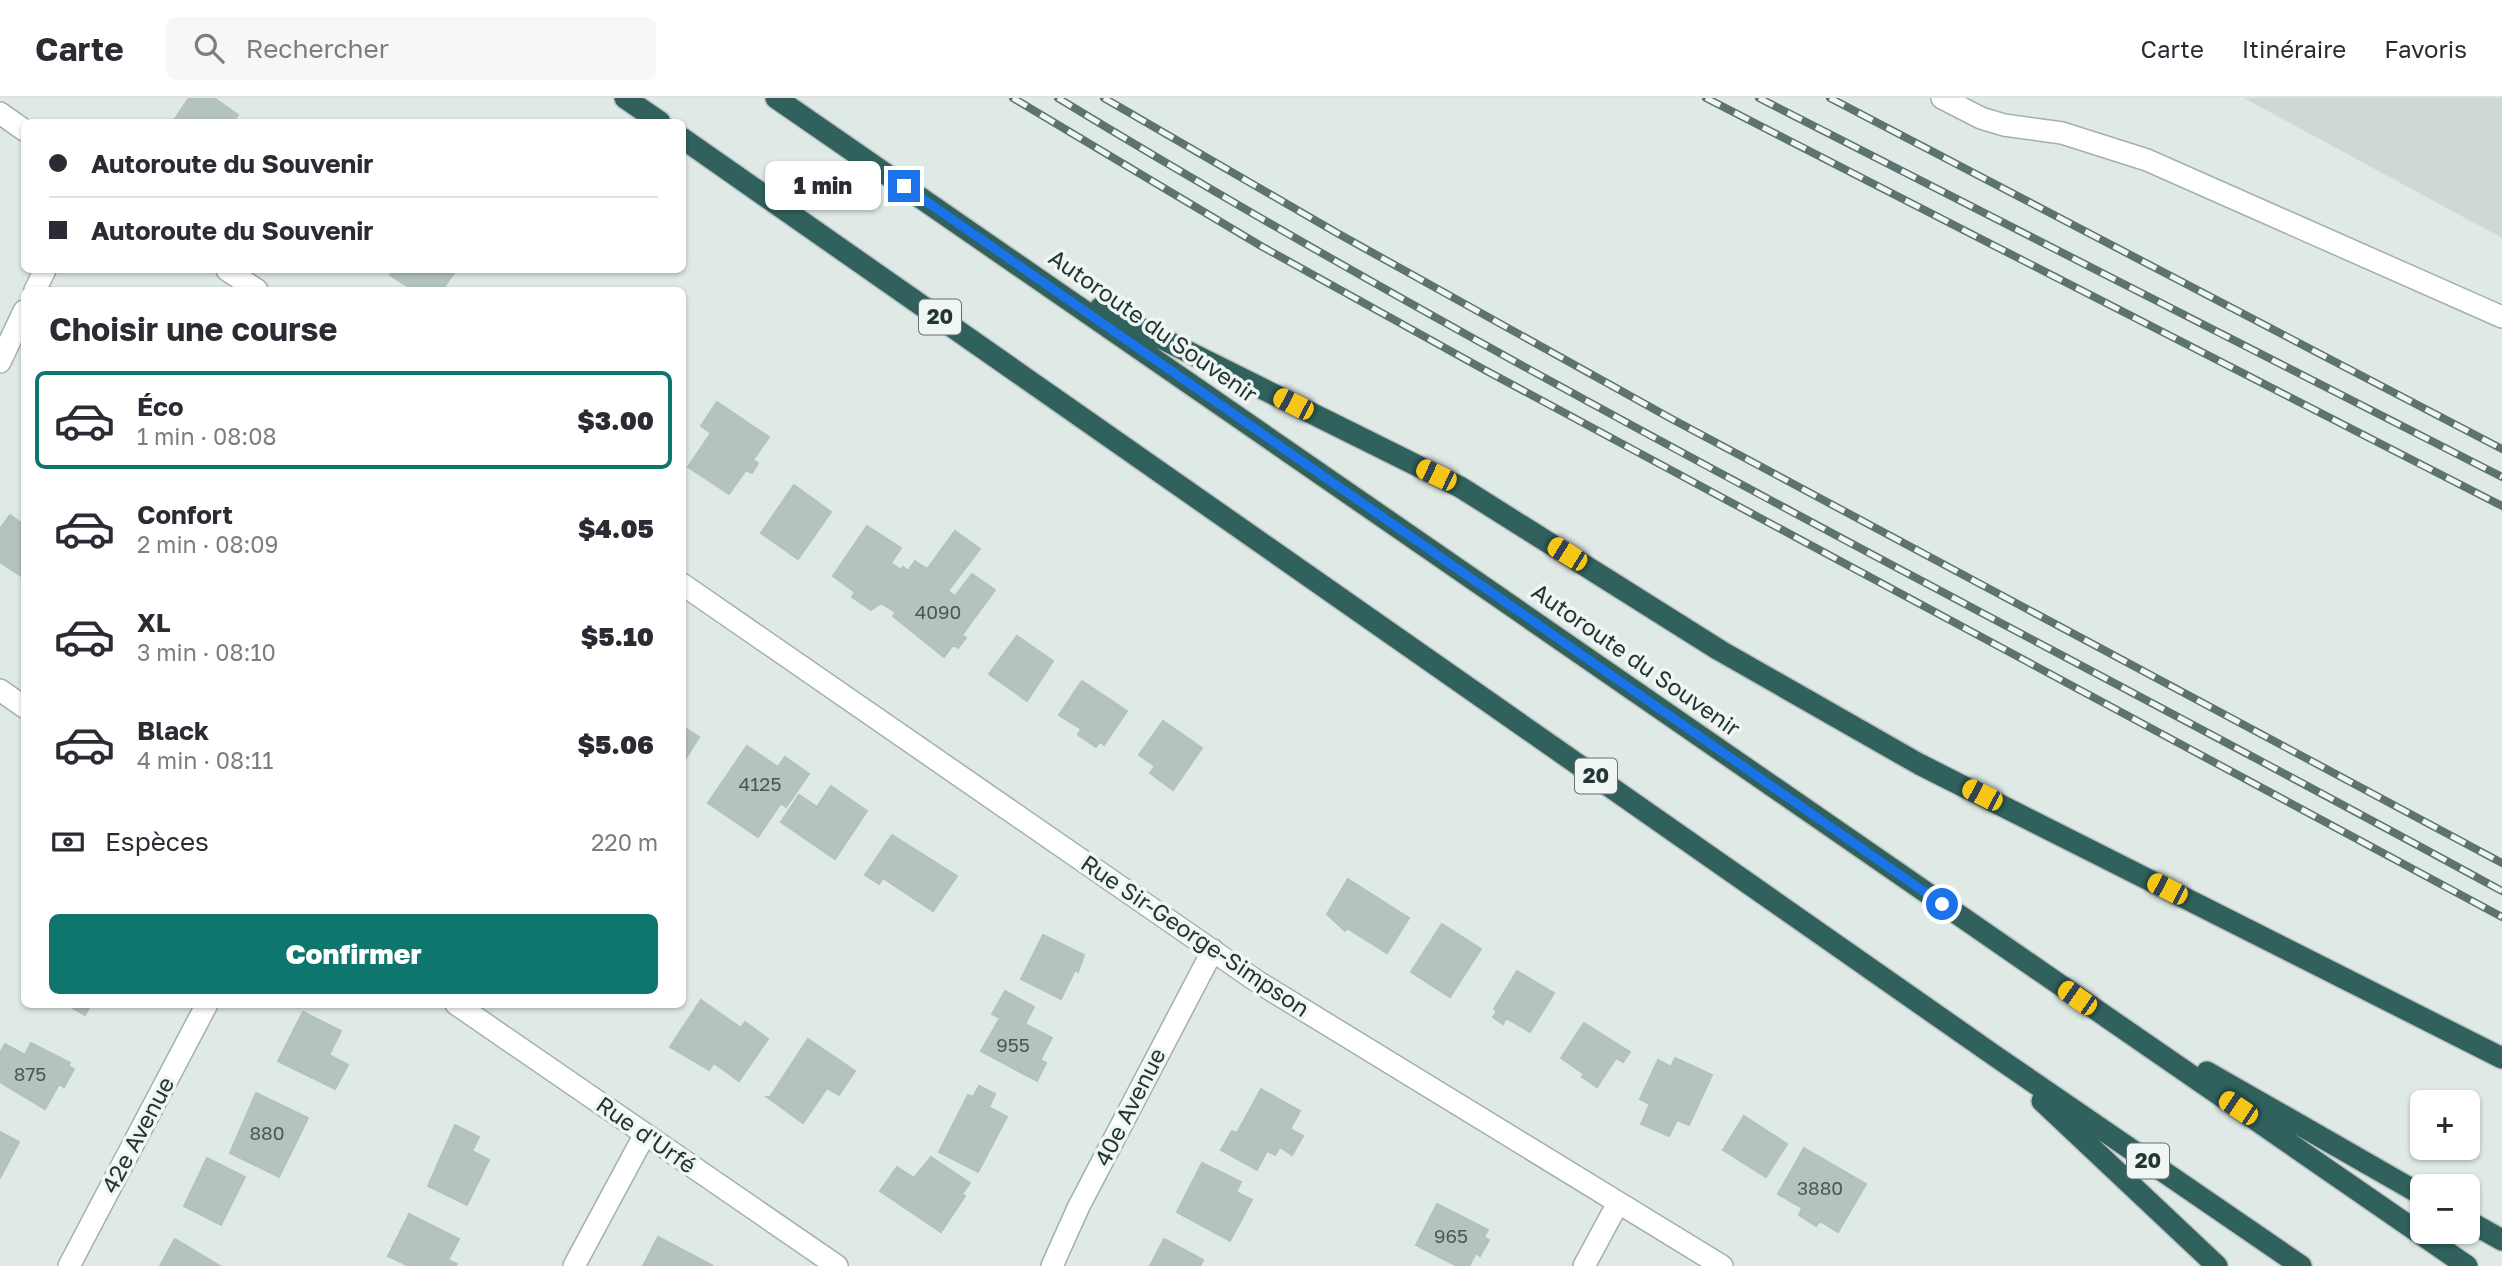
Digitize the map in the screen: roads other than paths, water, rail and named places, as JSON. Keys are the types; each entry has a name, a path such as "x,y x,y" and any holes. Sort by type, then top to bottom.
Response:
{"highway":[{"path":"625,98 656,119"},
{"name":"Autoroute du Souvenir","path":"776,98 2467,1266"},
{"name":"20","path":"686,141 1995,1056 2301,1266"},
{"path":"1031,274 1460,487 1719,650 1919,764 2502,1058"},
{"path":"2077,998 2410,1188"},
{"path":"1995,1056 2217,1266"},
{"path":"2480,1228 2502,1240"}],"street":[{"path":"1942,98 1981,118 2004,125 2062,133 2147,160 2502,317"},
{"path":"0,113 21,128"},
{"path":"232,273 252,287"},
{"path":"0,362 21,317"},
{"name":"Rue Sir-George-Simpson","path":"686,587 1258,982 1722,1266"},
{"path":"0,690 21,705"},
{"name":"40e Avenue","path":"1052,1266 1079,1206 1213,950"},
{"name":"42e Avenue","path":"69,1266 205,1008"},
{"name":"Rue d'Urfé","path":"462,1008 837,1266"},
{"path":"574,1266 645,1134"},
{"path":"1584,1266 1618,1203"}],"railway":[{"path":"1013,98 1261,246 1483,369 2502,917"},
{"path":"1058,98 1235,203 1594,405 2502,891"},
{"path":"1104,98 1337,233 1670,418 2502,863"},
{"path":"1706,98 2502,506"},
{"path":"1759,98 2502,477"},
{"path":"1830,98 2502,449"}]}
